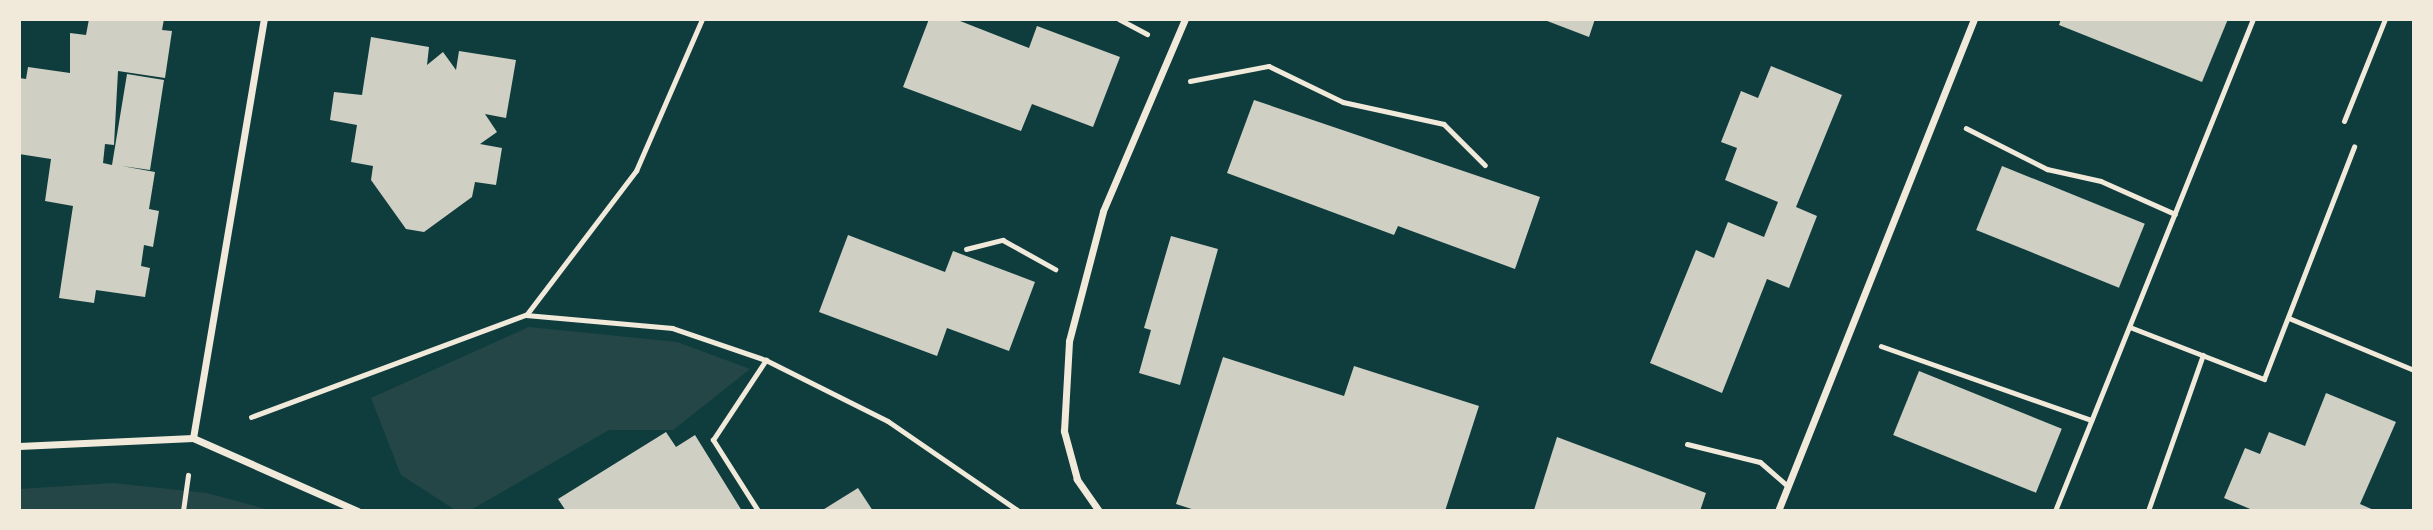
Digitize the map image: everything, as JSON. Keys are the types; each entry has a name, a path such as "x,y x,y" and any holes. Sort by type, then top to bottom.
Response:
{"street":[{"path":"193,438 264,19"},
{"path":"1099,511 1077,479 1062,393 1084,285 1103,211 1185,19"},
{"path":"1778,511 1974,19"},
{"path":"19,446 193,438 358,511"}],"lane":[{"path":"2344,121 2385,19"},
{"path":"1687,444 1760,462 1788,486"}],"path":[{"path":"527,314 636,171 702,19"},
{"path":"2055,511 2253,19"},
{"path":"1158,82 1206,80 1269,66 1343,102 1444,124 1485,165"},
{"path":"2130,327 2264,379 2358,136 2344,121"},
{"path":"1966,128 2047,169 2101,181 2175,214"},
{"path":"966,249 1003,240 1084,285"},
{"path":"251,417 527,314 672,328 766,360 888,421 1019,511"},
{"path":"2289,318 2414,370"},
{"path":"1881,346 2091,420"},
{"path":"2148,511 2203,355"},
{"path":"758,511 713,440 766,360"},
{"path":"183,511 188,475"}],"shaded area":[{"path":"529,327 677,342 750,369 673,430 609,430 469,511 457,511 401,475 371,398"},
{"path":"113,483 207,493 273,511 19,511 19,489"}],"building":[{"path":"89,19 164,19 162,30 172,31 165,78 118,71 114,145 105,144 103,163 112,165 127,74 164,80 150,170 122,166 155,172 149,209 159,211 153,247 144,245 141,266 150,268 145,297 96,290 94,303 59,298 73,206 45,201 51,159 19,154 19,78 26,79 28,67 70,73 70,33 86,35"},
{"path":"929,19 955,19 1029,48 1037,26 1120,57 1093,127 1032,104 1021,131 903,87"},
{"path":"1542,19 1595,19 1589,37"},
{"path":"2061,19 2228,19 2202,82 2059,25"},
{"path":"371,37 429,47 427,65 443,52 456,70 459,51 516,60 506,118 485,114 497,132 480,144 502,148 496,185 475,182 472,197 424,232 406,229 371,180 373,166 351,162 357,125 330,120 334,92 362,95"},
{"path":"1771,66 1842,95 1796,207 1817,216 1789,288 1767,279 1722,393 1650,363 1696,250 1714,258 1728,222 1764,237 1778,202 1725,180 1737,148 1721,142 1741,91 1758,98"},
{"path":"1254,100 1540,197 1515,269 1398,226 1394,235 1227,173"},
{"path":"2002,166 2145,224 2119,288 1976,230"},
{"path":"848,235 945,272 953,251 1035,282 1009,351 947,328 937,356 819,312"},
{"path":"1171,236 1218,249 1180,385 1139,373 1151,330 1144,328"},
{"path":"1223,357 1344,396 1354,366 1479,406 1445,511 1198,511 1176,504"},
{"path":"1919,371 2062,429 2036,493 1893,435"},
{"path":"2326,393 2396,422 2360,504 2376,511 2255,511 2224,498 2245,448 2260,454 2269,432 2305,446"},
{"path":"666,432 676,447 695,435 742,511 566,511 558,499"},
{"path":"1557,437 1706,493 1700,511 1534,510"},
{"path":"858,488 873,511 821,511"}]}
